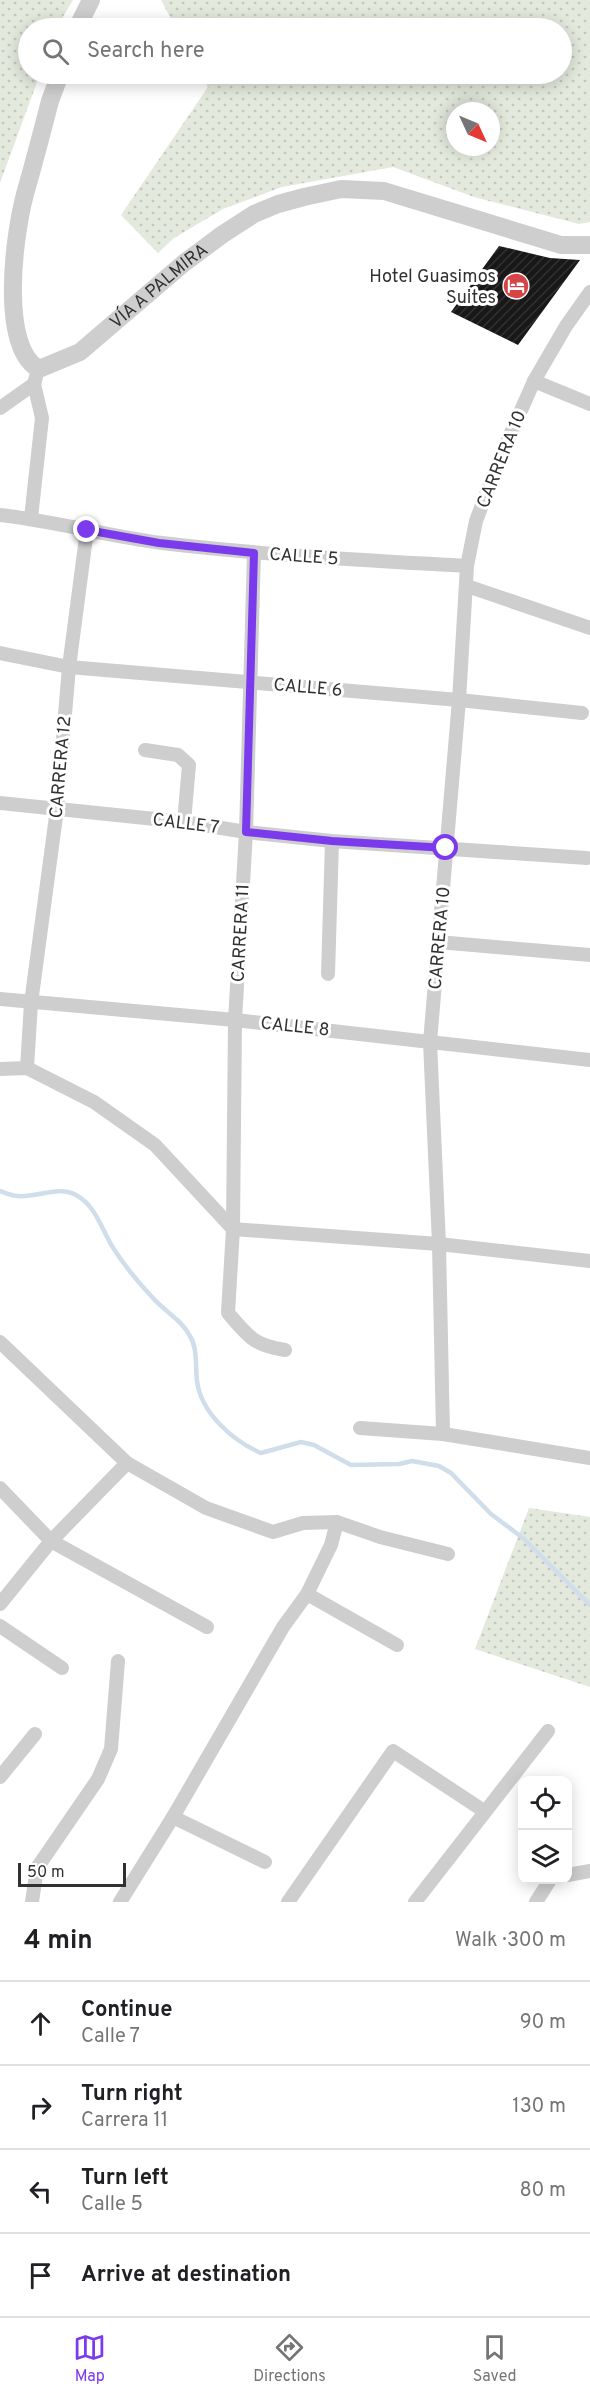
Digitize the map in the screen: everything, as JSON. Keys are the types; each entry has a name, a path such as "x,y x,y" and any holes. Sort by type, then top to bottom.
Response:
{"street":[{"path":"82,18 91,0"},
{"path":"31,518 42,418 37,376 8,342 3,306 4,275 56,84"},
{"name":"VÍA A PALMIRA","path":"37,376 80,352 184,263 223,234 254,214 304,197 341,189 384,191 561,245 590,245"},
{"name":"CARRERA 10","path":"443,1434 439,1244 430,1041 459,700 467,566 476,521 499,460 534,381 566,326 590,292"},
{"path":"0,408 37,376"},
{"path":"534,381 590,404"},
{"name":"CALLE 5","path":"0,515 31,518 159,543 254,553 467,566"},
{"name":"CARRERA 12","path":"27,1068 31,1003 57,809 69,667 87,530"},
{"name":"CARRERA 11","path":"254,553 246,832 235,1020 233,1229 228,1313 262,1346 285,1350"},
{"path":"467,586 590,628"},
{"name":"CALLE 6","path":"0,653 69,667 459,700 582,713"},
{"path":"145,750 178,755 189,765 190,776 184,822"},
{"name":"CALLE 7","path":"0,802 332,841 587,858"},
{"path":"328,974 332,841"},
{"path":"438,942 590,955"},
{"name":"CALLE 8","path":"0,999 235,1020 590,1060"},
{"path":"0,1069 27,1068 94,1102 155,1145 233,1229 439,1244 590,1261"},
{"path":"0,1342 127,1463 206,1508 273,1532 303,1523 337,1522 380,1537 448,1554"},
{"path":"360,1428 443,1434 590,1458"},
{"path":"0,1604 51,1541 127,1463"},
{"path":"0,1488 51,1541 207,1627"},
{"path":"120,1902 278,1636 307,1594 331,1545 337,1522"},
{"path":"307,1594 397,1645"},
{"path":"0,1626 62,1668"},
{"path":"32,1902 37,1868 98,1779 111,1749 118,1661"},
{"path":"415,1902 548,1731"},
{"path":"0,1777 35,1734"},
{"path":"288,1902 393,1751 484,1811"},
{"path":"173,1816 265,1862"},
{"path":"572,1874 590,1871"},
{"path":"536,1902 547,1884"}],"shaded area":[{"path":"0,0 73,0 62,18 18,18 18,84 36,84 0,183"},
{"path":"161,0 590,0 590,222 579,224 474,197 393,167 282,187 223,209 174,238 158,253 121,215 208,87 206,84 572,84 572,18 171,18"},
{"path":"529,1508 590,1517 590,1687 475,1649"}],"building":[{"name":"Hotel Guasimos Suites","path":"499,246 550,258 580,260 518,345 451,312"}],"waterway":[{"path":"0,1191 18,1196 55,1191 69,1192 89,1205 112,1246 131,1273 186,1330 193,1341 197,1381 205,1404 220,1424 240,1441 261,1453 301,1442 314,1445 351,1465 399,1464 412,1461 439,1466 451,1473 491,1514 523,1538 590,1605"}],"place":[{"name":"Hotel Guasimos Suites","path":"516,286"}],"route":[{"path":"87,530 159,543 254,553 246,832 332,841 446,848"}]}
